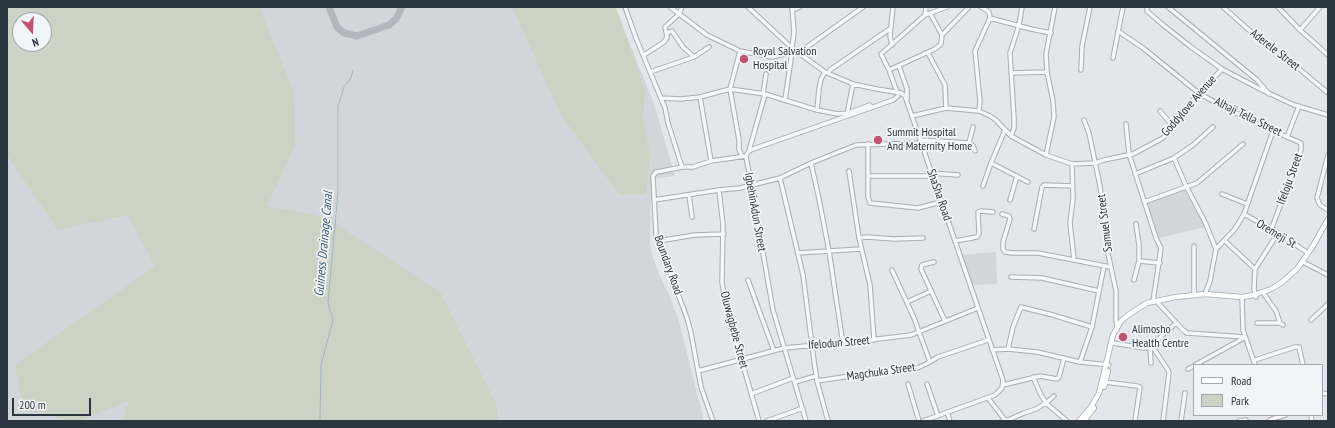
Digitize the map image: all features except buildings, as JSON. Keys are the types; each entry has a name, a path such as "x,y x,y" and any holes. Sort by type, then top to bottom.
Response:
{"main road":[{"path":"1255,296 1281,283 1297,270 1328,219"},
{"path":"1155,302 1199,296 1242,298 1264,294 1282,286 1306,263 1328,224"},
{"path":"1084,421 1102,393 1105,382 1110,342 1117,328 1135,312 1155,302 1194,294 1242,298"},
{"path":"1079,421 1091,407 1099,393 1117,328"}],"street":[{"path":"625,7 665,108 668,123 682,167"},
{"path":"670,7 707,35 740,51 772,57 795,50 863,7"},
{"path":"644,55 664,42 667,37 667,33 664,28 679,14 682,7"},
{"name":"ShaSha Road","path":"748,7 795,50 827,72 853,84 904,94 1003,380 1003,385"},
{"path":"786,100 795,50 792,9 800,7"},
{"path":"892,45 890,28 893,7"},
{"path":"925,15 926,7"},
{"path":"898,94 881,54 925,15 947,7"},
{"path":"942,35 969,7"},
{"path":"981,7 989,12"},
{"path":"979,111 980,101 975,51 990,18 990,7"},
{"path":"1011,136 1014,128 1014,118 1010,53 1019,25 1022,7"},
{"path":"1046,156 1054,117 1053,101 1047,72 1046,54 1055,7"},
{"path":"1082,70 1082,46 1090,7"},
{"path":"1113,58 1123,7"},
{"path":"1147,7 1147,11 1157,20 1222,69 1269,94 1299,106 1328,115"},
{"path":"1168,7 1257,80 1269,94"},
{"name":"Aderele Street","path":"1223,7 1267,46 1291,62 1328,93"},
{"path":"1278,7 1300,30 1328,55"},
{"path":"1300,30 1320,7"},
{"path":"889,70 928,53 941,44 942,35 930,13"},
{"path":"990,18 1002,23 1019,25 1031,30 1051,33"},
{"path":"817,110 819,89 822,79 827,72 890,28"},
{"path":"667,33 672,31 683,47 694,57"},
{"name":"Alhaji Tella Street","path":"1118,31 1143,48 1200,94 1272,131 1287,137 1299,106"},
{"path":"650,72 694,57 709,47"},
{"path":"740,51 730,89 739,140 739,149 744,156"},
{"path":"928,53 945,85 946,108"},
{"path":"899,66 907,89 907,100"},
{"name":"Goddylove Avenue","path":"912,116 946,108 979,111 990,116 1011,136 1046,156 1072,164 1095,163 1142,150 1162,138 1168,132 1179,115 1222,69"},
{"path":"1011,73 1047,72"},
{"name":"IgbehinAdun Street","path":"766,74 764,94 748,151 744,156 752,185 773,310 806,421"},
{"path":"847,114 853,84"},
{"path":"661,98 700,97 730,89 764,94 817,110 847,114"},
{"path":"748,151 847,114 893,100 898,94"},
{"path":"877,104 898,94"},
{"path":"700,97 711,161"},
{"path":"1160,111 1172,125"},
{"name":"Samuel Street","path":"1084,120 1090,133 1100,186 1110,267 1116,291 1117,328"},
{"path":"1126,124 1129,154 1156,238 1161,248 1155,302 1183,330 1192,334 1245,337"},
{"path":"969,143 973,127"},
{"path":"1135,174 1174,158 1193,145 1213,127"},
{"path":"982,186 1005,130"},
{"path":"1216,249 1235,229 1244,214 1272,131"},
{"name":"Ifeloju Street","path":"1271,230 1301,150 1301,143 1287,137"},
{"path":"654,200 740,188 780,178 811,163 856,145 920,141 928,139 969,143 973,146 975,151"},
{"path":"868,144 868,197 872,204 918,208 941,202"},
{"path":"1144,202 1197,183 1243,144"},
{"path":"1328,155 1317,198 1320,205 1328,210"},
{"name":"Boundary Road","path":"713,421 701,387 687,318 658,241 655,228 654,174 682,167 693,167 711,161 744,156"},
{"path":"1174,158 1186,186 1206,222 1216,249 1210,281 1205,294"},
{"path":"811,163 829,250 843,344"},
{"path":"991,163 1028,182"},
{"path":"1072,164 1073,186 1070,223 1074,260"},
{"path":"849,171 859,238 870,285 874,340"},
{"path":"869,176 932,174 958,175"},
{"path":"1010,200 1017,176"},
{"path":"780,178 803,275 816,376 828,421"},
{"path":"1034,229 1042,187 1044,185 1073,186"},
{"name":"Oluwagbebe Street","path":"719,190 724,234 722,282 725,302 731,328 759,421"},
{"path":"1222,194 1247,204"},
{"path":"689,195 692,217"},
{"path":"955,241 977,237 979,234 978,212 993,212"},
{"path":"1002,214 1009,216 1010,219 1003,242 1003,250 1005,252 1038,253 1110,267"},
{"name":"Oremeji St","path":"1244,214 1278,233 1308,253"},
{"path":"1134,280 1140,261 1136,224"},
{"path":"1255,296 1255,269 1278,233"},
{"path":"658,241 695,235 724,234"},
{"path":"859,238 923,238"},
{"path":"1225,241 1255,269"},
{"path":"1194,246 1194,294"},
{"path":"798,253 862,249"},
{"path":"1140,261 1160,263"},
{"path":"934,262 922,265 921,267 945,321"},
{"path":"1306,263 1328,275"},
{"path":"1080,362 1092,327 1104,266"},
{"path":"892,270 907,302 930,362"},
{"path":"1011,278 1042,278 1099,291"},
{"path":"748,280 774,351"},
{"path":"907,302 931,291"},
{"path":"1257,323 1281,324 1276,311 1264,294"},
{"path":"1242,298 1243,330 1256,364"},
{"path":"1311,320 1327,306"},
{"path":"1008,349 1013,327 1021,307 1092,327"},
{"name":"Ifelodun Street","path":"698,371 741,361 784,348 843,344 907,336 978,308"},
{"path":"1113,343 1144,348 1151,346 1176,322"},
{"path":"1197,364 1245,337"},
{"name":"Magchuka Street","path":"817,381 890,370 915,369 938,357 988,340"},
{"path":"1151,346 1151,363"},
{"path":"1151,346 1169,373 1163,421"},
{"path":"1255,360 1299,347 1303,364"},
{"path":"992,350 1008,349 1037,352 1080,362 1107,365"},
{"path":"923,421 988,398 999,392 1003,385 1040,376 1057,380 1064,358"},
{"path":"1188,369 1193,366"},
{"path":"751,394 794,380 816,376"},
{"path":"1033,377 1046,403 1067,421"},
{"path":"1105,382 1140,387 1135,421"},
{"path":"908,384 919,421"},
{"path":"927,384 938,416"},
{"path":"1181,421 1185,393"},
{"path":"988,398 1006,421 1036,409 1054,396"},
{"path":"767,421 803,408"},
{"path":"947,412 950,421"},
{"path":"1269,421 1282,416"},
{"path":"1239,421 1246,420"}],"shaded area":[{"path":"7,7 615,7 654,104 675,176 651,179 650,244 652,255 659,274 671,299 679,321 704,421 7,421"},
{"path":"1183,188 1205,227 1158,238 1145,203"},
{"path":"996,252 997,284 972,285 963,255"}],"green space":[{"path":"7,7 259,7 294,92 295,146 267,206 325,217 440,292 497,406 498,421 123,421 129,401 79,421 73,421 23,408 15,365 155,266 128,215 58,230 7,155"},
{"path":"512,7 616,7 645,91 643,116 650,156 646,194 619,194 561,115"}],"waterway":[{"name":"Guiness Drainage Canal","path":"320,421 321,365 333,320 328,303 338,192 338,106 344,87 351,78 353,70"}],"taxiway":[{"path":"329,7 337,27 344,33 357,36 389,25 396,19 402,7"}],"place":[{"name":"Royal Salvation Hospital","path":"744,59"},
{"name":"Summit Hospital And Maternity Home","path":"878,140"},
{"name":"Alimosho Health Centre","path":"1123,337"}]}
